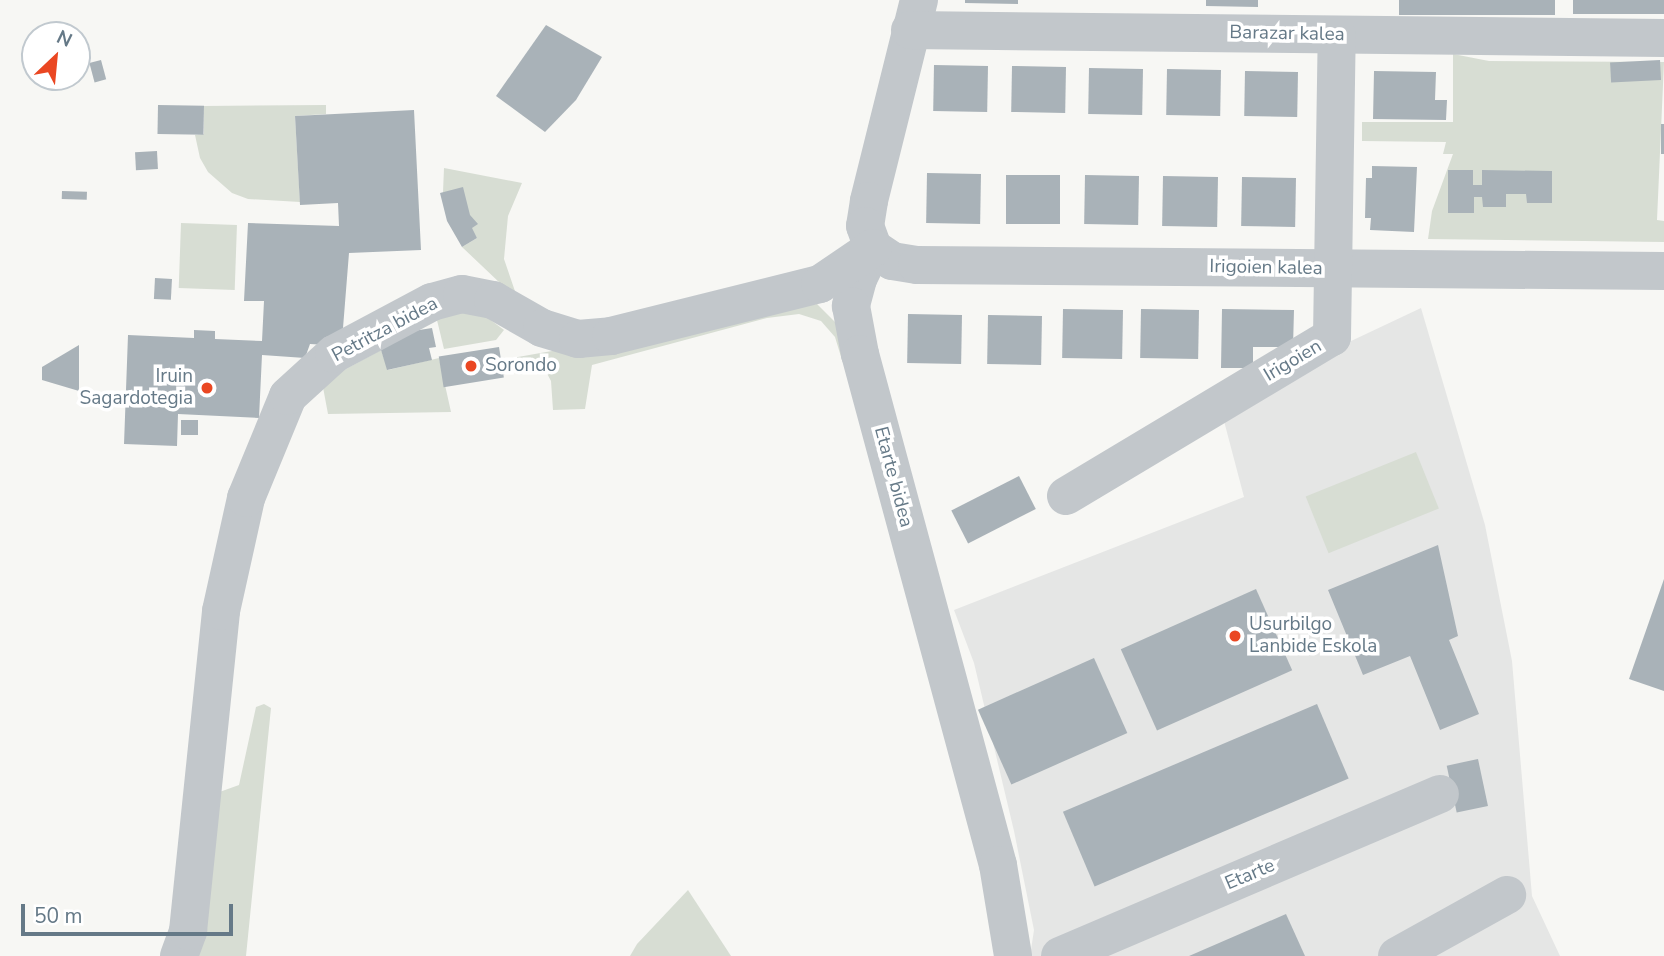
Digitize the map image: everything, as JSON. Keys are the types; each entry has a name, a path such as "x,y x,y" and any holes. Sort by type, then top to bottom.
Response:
{"street":[{"name":"Barazar kalea","path":"915,15 1263,34 1664,38"},
{"path":"873,248 864,226 915,15"},
{"name":"Irigoien","path":"1066,496 1332,337 1333,269 1352,35"},
{"name":"Irigoien kalea","path":"873,248 892,261 917,265 1664,271"},
{"name":"Petritza bidea","path":"179,956 188,931 221,611 246,498 288,396 334,354 432,302 462,294 493,300 542,328 578,339 611,336 820,284 873,248"},
{"name":"Etarte bidea","path":"873,248 851,306 860,355 998,865 1013,956"},
{"name":"Etarte","path":"1060,956 1440,794"},
{"path":"1397,956 1507,895"}],"shaded area":[{"path":"1453,54 1489,61 1664,62 1657,220 1664,221 1664,242 1428,239 1432,211 1453,154 1443,154 1446,142 1362,141 1362,122 1453,122"},
{"path":"326,105 326,114 295,116 300,202 248,199 232,193 208,172 200,158 195,135 204,134 204,106"},
{"path":"444,168 522,183 508,216 504,259 518,300 462,247 477,238 443,192"},
{"path":"181,223 237,225 235,290 179,288"},
{"path":"817,304 837,324 845,352 842,360 835,337 821,321 799,314 767,318 592,365 585,409 553,410 551,381 543,366 503,372 501,360"},
{"name":"Usurbilgo Lanbide Eskola","path":"1421,308 1485,525 1512,661 1532,896 1560,956 1030,956 1034,930 1014,831 974,663 954,610 1244,497 1224,421 1332,350"},
{"path":"476,309 504,330 496,340 444,349 436,316"},
{"path":"381,350 388,370 439,358 451,412 328,414 322,382"},
{"path":"1416,452 1439,509 1329,553 1306,497"},
{"path":"264,704 271,708 246,956 194,956 214,794 239,785 256,707"},
{"path":"688,890 731,956 630,956 637,944"}],"building":[{"path":"965,0 1018,0 1018,4 965,3"},
{"path":"1206,0 1258,0 1258,7 1206,6"},
{"path":"1399,0 1555,0 1555,15 1399,15"},
{"path":"1573,0 1664,0 1664,14 1573,14"},
{"path":"546,25 602,57 576,100 545,132 496,96"},
{"path":"101,60 106,79 95,82 91,63"},
{"path":"1660,60 1661,80 1611,83 1610,63"},
{"path":"934,65 988,66 987,112 933,111"},
{"path":"1012,66 1066,67 1065,113 1011,112"},
{"path":"1089,68 1143,69 1142,115 1088,114"},
{"path":"1167,69 1221,70 1220,116 1166,115"},
{"path":"1245,71 1298,72 1297,117 1244,116"},
{"path":"1374,71 1436,72 1435,100 1447,100 1446,120 1373,119"},
{"path":"158,105 204,106 203,135 157,134"},
{"path":"414,110 421,250 349,253 343,328 327,345 310,344 305,358 262,355 259,418 178,414 177,446 124,444 128,335 194,338 194,330 215,331 215,339 262,341 264,301 244,301 248,223 339,226 338,203 300,205 295,116"},
{"path":"1661,124 1664,124 1664,154 1661,154"},
{"path":"157,151 158,169 136,170 135,152"},
{"path":"1372,166 1417,167 1414,232 1370,230 1371,218 1365,218 1366,178 1372,178"},
{"path":"1448,170 1473,170 1473,185 1482,185 1482,170 1552,171 1552,203 1527,203 1526,194 1506,194 1506,207 1483,207 1482,197 1474,197 1474,213 1448,213"},
{"path":"927,173 981,174 980,224 926,223"},
{"path":"1006,175 1060,175 1060,224 1006,224"},
{"path":"1085,175 1139,176 1138,225 1084,224"},
{"path":"1163,176 1218,177 1217,227 1162,226"},
{"path":"1242,177 1296,178 1295,227 1241,226"},
{"path":"463,187 470,215 478,224 472,228 477,238 462,247 447,221 440,193"},
{"path":"62,191 87,192 87,200 62,199"},
{"path":"155,278 172,279 171,300 154,299"},
{"path":"1063,309 1123,310 1122,359 1062,358"},
{"path":"1141,309 1199,310 1198,359 1140,358"},
{"path":"1222,309 1294,310 1293,347 1253,347 1253,368 1221,368"},
{"path":"908,314 962,315 961,364 907,363"},
{"path":"988,315 1042,316 1041,365 987,364"},
{"path":"432,328 436,347 429,348 432,360 387,370 381,350 413,331"},
{"path":"79,345 79,391 42,380 42,367"},
{"name":"Sorondo","path":"499,347 504,378 444,387 439,357"},
{"path":"181,420 198,420 198,435 181,435"},
{"path":"1019,476 1036,509 968,543 951,511"},
{"path":"1438,545 1458,636 1449,640 1479,714 1440,730 1410,656 1363,675 1328,590"},
{"path":"1664,579 1664,691 1629,679"},
{"path":"1256,589 1292,670 1157,731 1121,649"},
{"path":"1094,658 1127,733 1011,785 978,710"},
{"path":"1317,704 1349,779 1095,886 1063,812"},
{"path":"1478,759 1488,806 1457,813 1447,766"},
{"path":"1286,914 1305,956 1189,956"}],"place":[{"name":"Sorondo","path":"471,366"},
{"name":"Iruin Sagardotegia","path":"207,388"},
{"name":"Usurbilgo Lanbide Eskola","path":"1235,636"}]}
